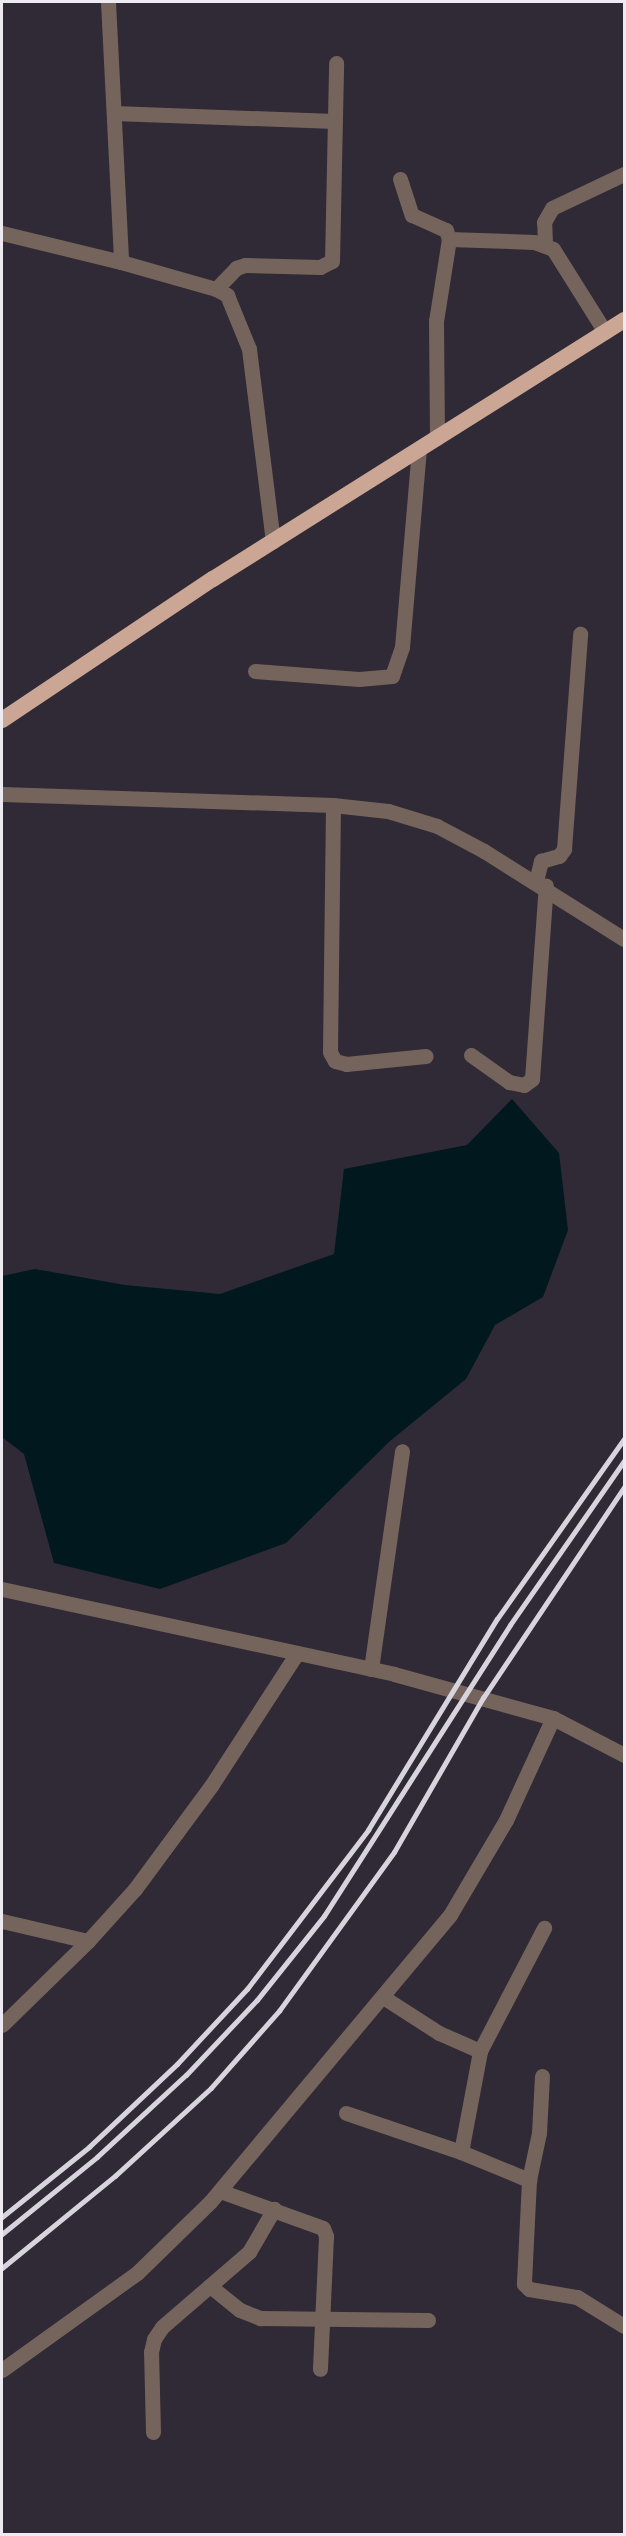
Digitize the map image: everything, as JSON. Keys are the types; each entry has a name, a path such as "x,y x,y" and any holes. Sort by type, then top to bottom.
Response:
{"highway":[{"path":"2,720 273,542 624,320"}],"street":[{"path":"108,2 121,262"},
{"path":"216,289 245,265 320,267 332,261 336,63"},
{"path":"114,113 335,121"},
{"path":"545,245 544,222 552,208 624,174"},
{"path":"400,179 412,215 446,230 449,239 436,321 437,438"},
{"path":"2,233 121,262 216,289 233,304 249,349 273,542"},
{"path":"449,239 545,245 560,258 605,332"},
{"path":"255,671 359,679 392,676 402,647 418,450"},
{"path":"471,1054 509,1082 524,1085 532,1079 541,861 559,856 564,849 580,634"},
{"path":"2,794 333,805 388,811 437,826 541,884 624,939"},
{"path":"333,805 330,1052 335,1061 346,1064 426,1056"},
{"path":"371,1669 402,1451"},
{"path":"2,1588 371,1669 553,1718 621,1750"},
{"path":"2,2025 88,1941 176,1836 297,1653"},
{"path":"2,2370 137,2273 220,2192 450,1915 481,1864 553,1718"},
{"path":"2,1921 88,1941"},
{"path":"462,2152 480,2051 544,1928"},
{"path":"383,1997 439,2033 480,2051"},
{"path":"542,2076 539,2133 529,2180 524,2284 528,2289 577,2297 624,2326"},
{"path":"346,2113 462,2152 529,2180"},
{"path":"220,2192 323,2228 326,2236 320,2369"},
{"path":"153,2432 150,2352 154,2339 162,2327 249,2252 274,2209"},
{"path":"210,2286 250,2316 428,2320"}],"water":[{"path":"512,1099 559,1153 568,1230 543,1297 495,1325 466,1379 390,1441 286,1543 160,1589 54,1563 24,1454 2,1437 2,1276 35,1269 125,1285 220,1294 334,1254 344,1169 467,1145"}],"railway":[{"path":"2,2217 89,2147 177,2064 247,1989 368,1830 497,1619 624,1439"},
{"path":"2,2234 97,2157 186,2075 257,2000 324,1916 510,1625 624,1461"},
{"path":"2,2268 115,2176 211,2088 279,2011 394,1852 483,1698 624,1487"}]}
